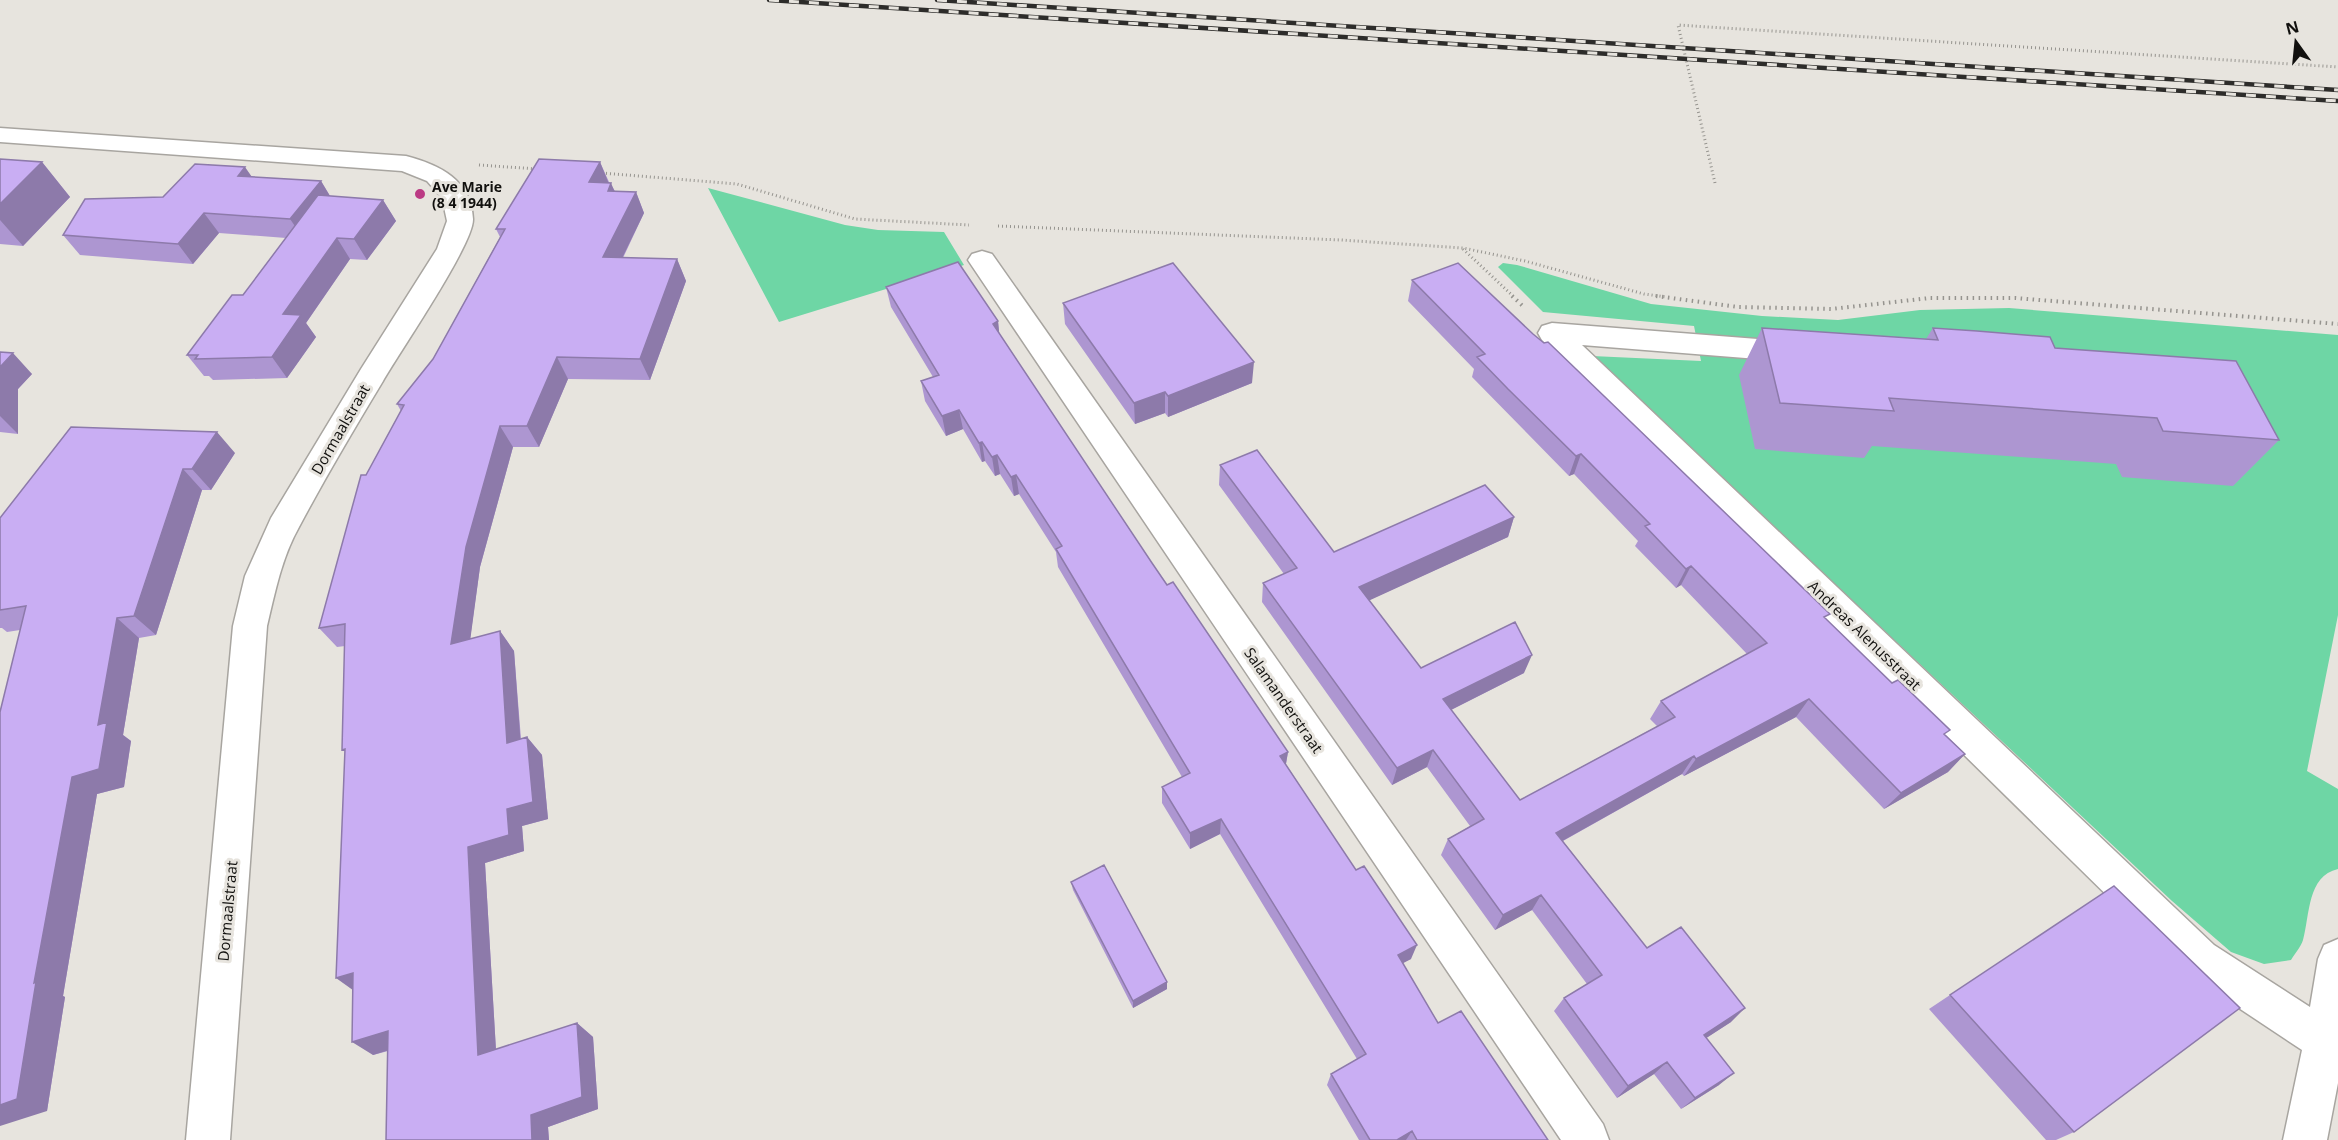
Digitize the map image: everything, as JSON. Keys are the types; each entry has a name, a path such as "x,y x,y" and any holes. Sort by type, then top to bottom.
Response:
{"street":[{"name":"Dormaalstraat","path":"0,135 406,164 436,175 455,196 460,221 450,249 282,526 262,576 250,626 208,1140"},
{"name":"Salamanderstraat","path":"982,260 1587,1140"},
{"path":"1552,333 1825,355"},
{"name":"Andreas Alenusstraat","path":"1552,333 2200,959 2325,1041"},
{"path":"2304,1140 2325,1041 2338,959"}],"path":[{"path":"1715,183 1678,25 2338,67"},
{"path":"406,164 439,162 545,169"},
{"path":"592,172 737,184 855,219 973,225"},
{"path":"997,226 1329,239 1463,249 1525,261 1644,294 1738,307 1831,309 1930,297 2015,297 2338,324"},
{"path":"1463,249 1552,333"}],"green space":[{"path":"708,188 845,225 878,230 944,232 964,265 779,322"},
{"path":"1503,263 1517,265 1651,304 1762,316 1838,320 1920,310 2009,308 2338,335 2338,615 2307,771 2338,789 2338,869 2328,873 2315,888 2303,940 2291,960 2264,964 2231,952 2172,901 1592,356 1701,361 1694,326 1543,312 1498,267"}],"building":[{"path":"0,159 42,162 0,204"},
{"path":"539,159 600,162 589,182 611,183 608,191 636,192 603,257 677,259 640,359 557,357 527,426 500,426 466,547 451,644 500,631 507,743 527,737 533,802 507,809 509,835 468,847 478,1055 577,1023 582,1097 531,1115 532,1140 386,1140 388,1031 352,1042 353,973 336,978 345,749 342,750 345,624 319,628 361,475 366,475 404,405 397,404 433,359 505,229 496,229"},
{"path":"195,164 245,167 238,176 321,181 290,219 204,213 178,244 63,235 85,199 163,197"},
{"path":"318,195 383,200 354,239 337,238 283,314 301,315 272,357 195,359 198,355 187,355 232,295 243,295"},
{"path":"958,262 998,321 993,324 1152,563 1167,585 1173,582 1288,752 1280,756 1356,870 1364,866 1417,945 1398,955 1438,1023 1461,1011 1548,1140 1417,1140 1412,1131 1397,1140 1370,1140 1331,1074 1366,1054 1221,819 1190,833 1162,787 1190,773 1056,549 1062,546 1016,475 1011,477 997,455 992,457 982,442 979,443 959,410 942,416 921,381 939,375 886,287"},
{"path":"1173,263 1254,362 1168,396 1165,392 1134,403 1063,303"},
{"path":"1458,263 1533,334 1544,343 1548,342 1830,614 1824,617 1892,683 1898,680 1950,730 1944,734 1965,754 1901,793 1809,699 1696,759 1694,756 1556,833 1647,948 1681,927 1745,1008 1704,1035 1734,1073 1695,1098 1667,1062 1628,1086 1564,998 1602,975 1541,895 1503,915 1448,839 1484,819 1433,750 1397,768 1263,583 1297,568 1220,465 1257,450 1334,552 1485,485 1514,517 1359,587 1421,668 1515,622 1532,655 1443,699 1520,800 1675,717 1661,701 1767,643 1691,566 1686,569 1645,526 1650,524 1581,454 1576,456 1508,389 1477,357 1485,354 1412,280"},
{"path":"1762,328 1938,340 1933,328 1977,331 2050,337 2055,348 2236,361 2279,440 2163,431 2157,418 1889,398 1894,411 1780,403"},
{"path":"0,352 13,353 0,367"},
{"path":"71,427 217,432 192,469 183,469 134,616 117,618 98,725 107,722 99,769 72,777 34,983 36,982 17,1099 0,1105 0,712 26,606 0,610 0,518"},
{"path":"1104,865 1167,982 1133,1001 1071,882"},
{"path":"2114,886 2240,1008 2074,1132 1950,995"}],"railway":[{"path":"769,0 2338,101"},
{"path":"937,0 2338,90"}],"place":[{"name":"Ave Marie (8 4 1944)","path":"420,194"}]}
